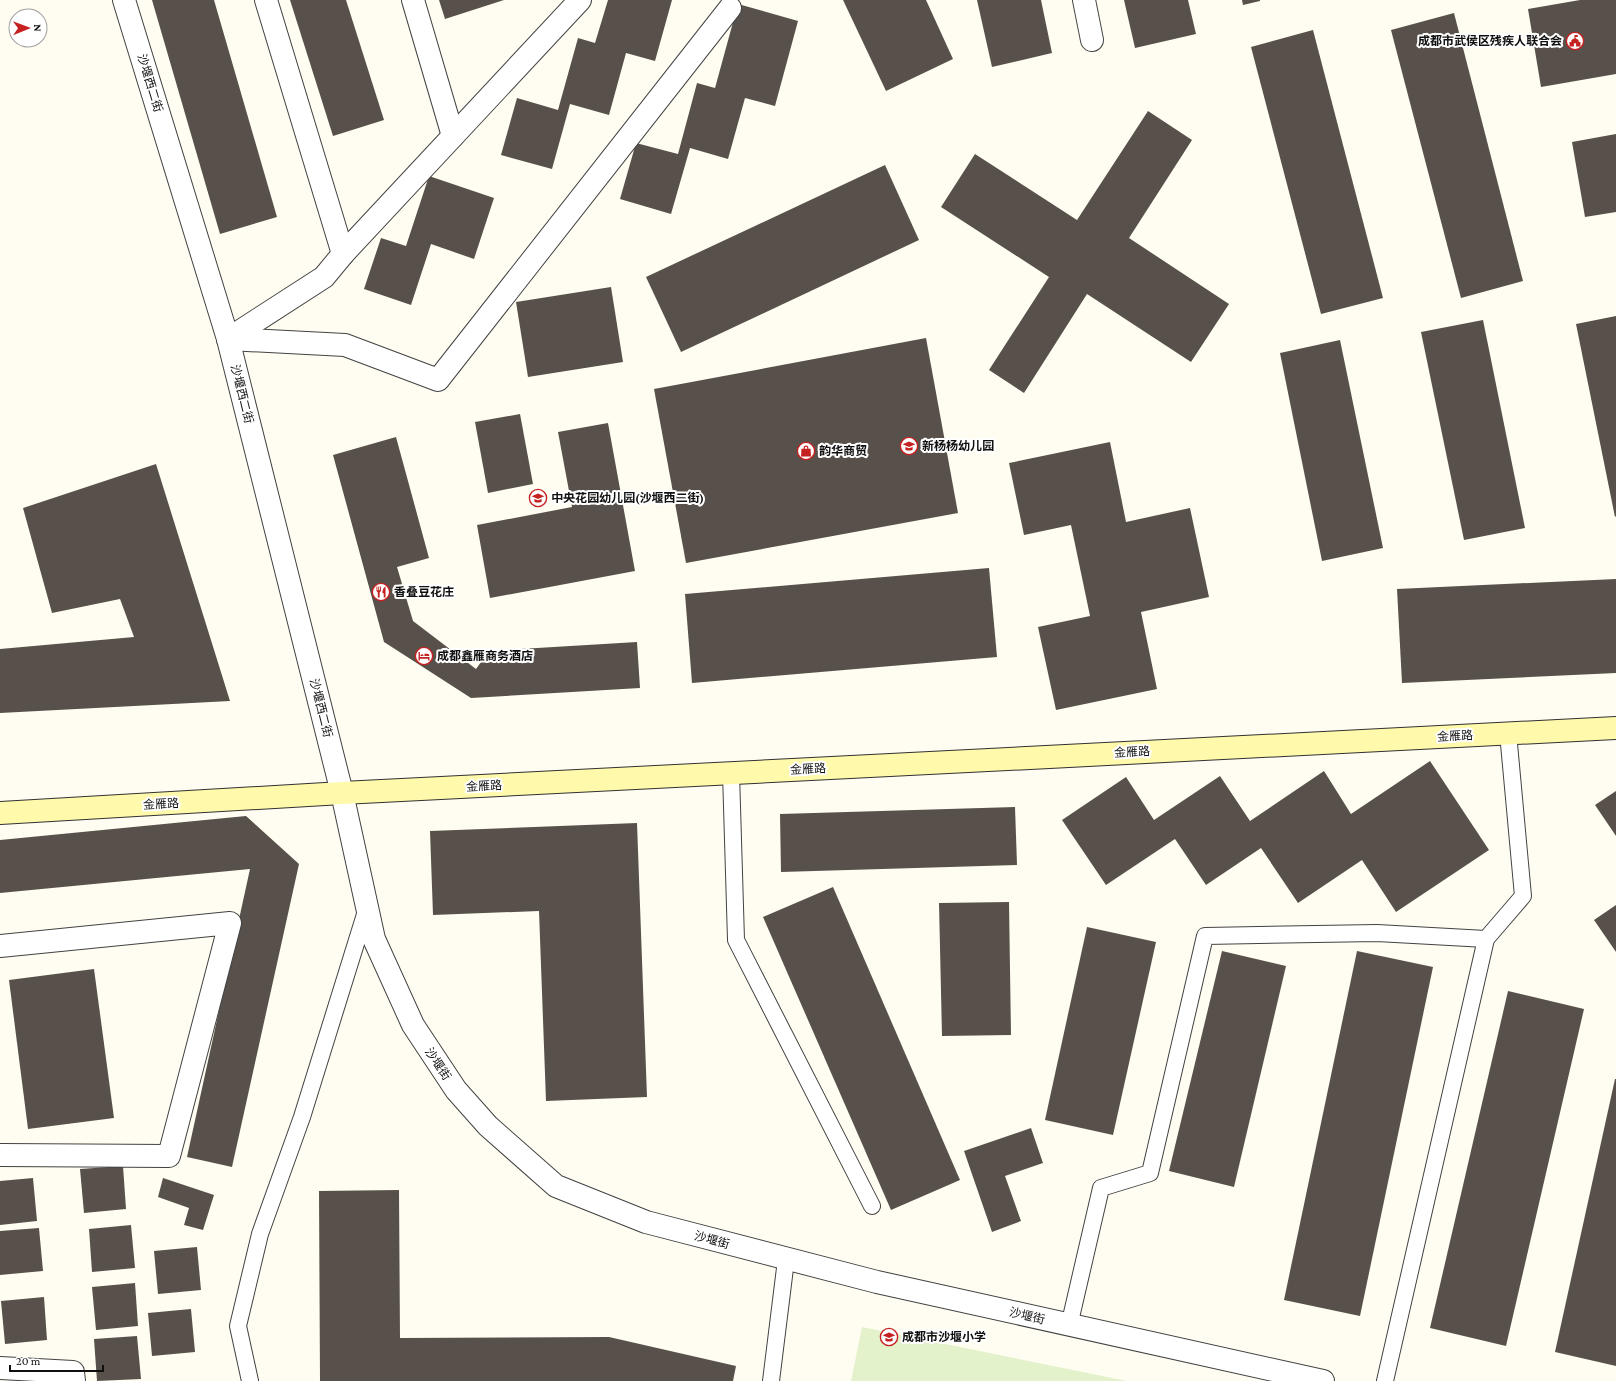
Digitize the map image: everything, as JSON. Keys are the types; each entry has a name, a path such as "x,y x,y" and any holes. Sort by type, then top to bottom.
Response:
{"street":[{"name":"沙堰西二街","path":"124,0 228,339 342,793"},
{"path":"266,0 343,254"},
{"path":"413,0 453,136"},
{"path":"228,339 324,277 343,254 580,0"},
{"path":"1084,0 1092,40"},
{"path":"228,339 345,346 438,380 730,8"},
{"name":"金雁路","path":"0,813 342,793 1616,728"},
{"name":"沙堰街","path":"342,793 374,939 413,1026 456,1090 488,1126 556,1186 646,1222 786,1260 1069,1326 1323,1381"},
{"path":"0,946 230,923 169,1156 0,1155"},
{"path":"0,1368 73,1372 74,1381"}],"lane":[{"path":"1385,1381 1486,939 1523,896 1508,733"},
{"path":"731,773 736,940 872,1206"},
{"path":"250,1381 238,1326 259,1242 302,1117 367,907"},
{"path":"1069,1326 1100,1188 1150,1173 1205,936 1377,933 1486,939"},
{"path":"771,1381 786,1260"}],"green space":[{"path":"862,1327 1127,1381 851,1381"}],"building":[{"path":"152,0 214,0 277,217 220,234"},
{"path":"290,0 346,0 384,120 333,136"},
{"path":"439,0 504,0 445,19"},
{"path":"608,0 672,0 655,61 626,53 609,115 570,104 552,169 501,155 517,98 558,110 578,38 595,43"},
{"path":"843,0 926,0 953,59 886,91"},
{"path":"977,0 1041,0 1052,53 992,67"},
{"path":"1124,0 1188,0 1196,34 1135,48"},
{"path":"1242,0 1260,0 1260,1 1243,5"},
{"name":"成都市武侯区残疾人联合会","path":"1580,0 1616,0 1616,74 1541,87 1528,9"},
{"path":"738,4 798,21 775,106 745,98 728,159 690,148 671,214 620,199 636,143 678,154 697,83 715,88"},
{"path":"1454,13 1523,281 1461,298 1391,30"},
{"path":"1313,30 1383,298 1321,314 1251,47"},
{"path":"1148,111 1192,140 1129,238 1229,304 1191,362 1087,294 1024,393 989,370 1049,277 941,207 975,154 1077,220"},
{"path":"1616,134 1616,212 1585,217 1572,142"},
{"path":"885,165 919,240 681,352 646,277"},
{"path":"429,176 494,198 474,259 431,244 411,305 364,289 381,238 406,246"},
{"path":"611,287 623,362 528,377 516,302"},
{"path":"1616,316 1616,516 1615,517 1576,324"},
{"path":"1483,320 1525,528 1464,540 1421,332"},
{"name":"韵华商贸","path":"926,338 958,513 686,563 654,389"},
{"path":"1340,340 1383,548 1322,561 1280,353"},
{"path":"520,414 533,484 488,493 475,422"},
{"path":"608,423 635,571 490,598 477,525 572,507 558,432"},
{"path":"396,437 429,558 397,567 413,621 476,669 489,651 637,642 640,688 471,698 384,642 333,455"},
{"path":"1110,442 1126,522 1190,508 1209,597 1141,612 1157,689 1056,710 1038,627 1090,616 1071,525 1024,535 1009,463"},
{"path":"156,464 230,701 0,713 0,649 134,637 120,599 52,613 23,508"},
{"path":"989,568 997,657 692,683 685,594"},
{"path":"1616,579 1616,673 1402,683 1397,589"},
{"path":"1430,761 1489,850 1396,912 1362,860 1298,903 1261,848 1206,885 1175,839 1106,885 1062,820 1126,777 1154,820 1220,776 1250,821 1324,771 1351,814"},
{"path":"1616,791 1616,836 1595,805"},
{"path":"1015,807 1017,865 781,872 780,814"},
{"path":"246,816 299,864 232,1167 187,1157 250,869 0,893 0,840"},
{"path":"637,823 647,1097 546,1101 539,911 433,915 430,831"},
{"path":"833,887 960,1180 891,1210 763,917"},
{"path":"1009,902 1011,1035 942,1036 939,903"},
{"path":"1616,905 1616,952 1594,920"},
{"path":"1087,927 1156,942 1113,1135 1045,1120"},
{"path":"1222,951 1286,966 1234,1187 1169,1171"},
{"path":"1357,951 1433,967 1360,1316 1284,1300"},
{"path":"94,969 114,1118 28,1129 9,980"},
{"path":"1508,991 1584,1009 1506,1346 1430,1328"},
{"path":"1616,1079 1616,1366 1555,1352"},
{"path":"1031,1128 1043,1163 1005,1176 1021,1221 992,1232 964,1151"},
{"path":"123,1166 126,1209 84,1213 80,1169"},
{"path":"33,1178 37,1221 0,1225 0,1181"},
{"path":"163,1178 214,1195 203,1230 184,1225 189,1208 158,1197"},
{"path":"399,1190 400,1338 609,1337 736,1366 733,1381 320,1381 319,1191"},
{"path":"131,1225 135,1268 92,1272 89,1229"},
{"path":"39,1228 43,1271 0,1275 0,1231"},
{"path":"197,1247 201,1290 158,1294 154,1251"},
{"path":"135,1283 138,1326 96,1330 92,1287"},
{"path":"44,1297 47,1340 5,1344 1,1301"},
{"path":"191,1309 195,1352 152,1356 148,1313"},
{"path":"137,1336 141,1379 97,1381 94,1339"}],"place":[{"name":"成都市武侯区残疾人联合会","path":"1575,41"},
{"name":"新杨杨幼儿园","path":"909,446"},
{"name":"韵华商贸","path":"806,451"},
{"name":"中央花园幼儿园(沙堰西二街)","path":"538,498"},
{"name":"香叠豆花庄","path":"381,592"},
{"name":"成都鑫雁商务酒店","path":"424,656"},
{"name":"成都市沙堰小学","path":"889,1337"}]}
